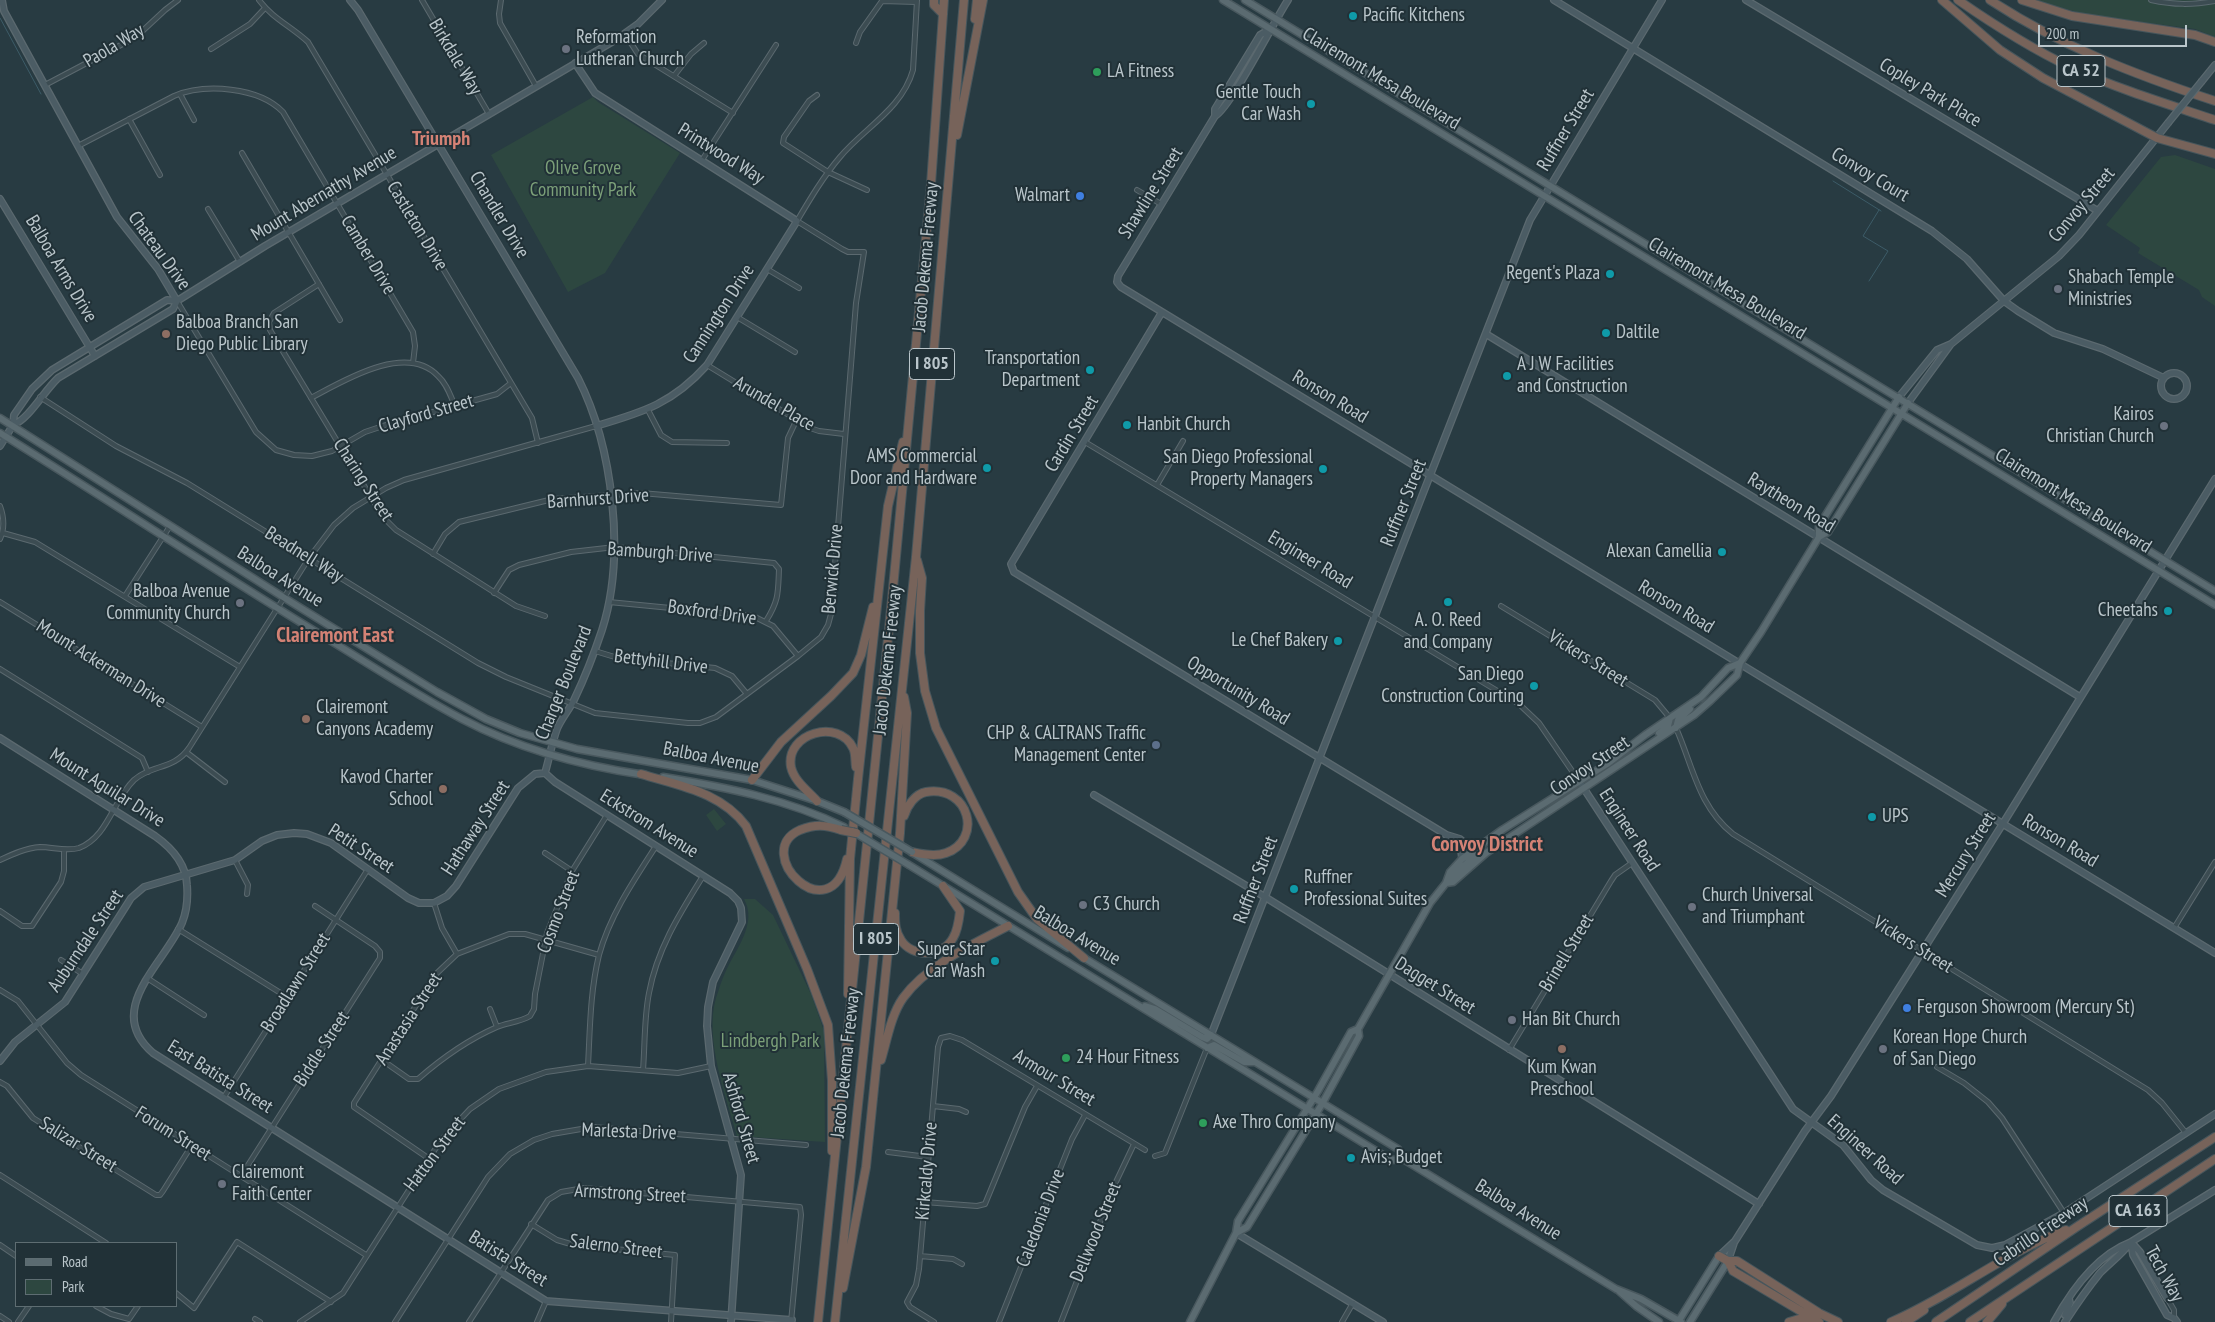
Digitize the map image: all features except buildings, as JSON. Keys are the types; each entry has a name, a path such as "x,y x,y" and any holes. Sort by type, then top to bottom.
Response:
{"highway":[{"path":"934,0 934,5 943,14"},
{"name":"Jacob Dekema Freeway","path":"818,1322 910,412 931,184 944,0"},
{"name":"Jacob Dekema Freeway","path":"836,1322 916,557 964,0"},
{"path":"972,58 977,0"},
{"path":"949,172 983,0"},
{"path":"1942,0 2000,50 2043,78 2157,138 2215,154"},
{"name":"CA 52","path":"1958,0 2036,49 2072,68 2118,87 2215,120"},
{"name":"CA 52","path":"1990,0 2053,38 2098,59 2215,101"},
{"path":"2022,0 2072,16 2196,35 2215,42"},
{"path":"847,1046 850,859 854,837 858,778 888,506 910,412"},
{"path":"916,557 922,578 920,653 925,692 936,728 1018,892 1038,919 1084,958"},
{"path":"752,780 781,742 831,696 856,668 861,655 881,565"},
{"path":"836,1322 865,1182 900,833 907,713 902,688"},
{"path":"817,801 799,783 791,766 794,751 804,737 821,730 841,735 853,748 858,778"},
{"path":"641,774 714,798 738,815 751,836 807,969 828,1025 832,1081 832,1191"},
{"path":"900,833 906,808 920,793 939,790 957,798 967,813 968,826 964,838 956,847 946,853 936,855 912,852"},
{"path":"820,824 842,829 854,837 843,874 833,886 821,891 808,888 795,880 785,865 784,847 793,834 812,825 820,824"},
{"path":"894,888 896,928 901,941 915,952 928,953 941,950 953,939 958,924 960,911 943,886"},
{"path":"876,1073 893,1020 902,999 918,980 932,968 1008,926"},
{"name":"Cabrillo Freeway","path":"1936,1322 2078,1226 2215,1137"},
{"name":"Cabrillo Freeway","path":"1970,1322 2215,1159"},
{"path":"1891,1322 1956,1288 2043,1238 2078,1226"},
{"path":"1719,1256 1728,1261 1737,1261 1819,1313 1838,1322"},
{"path":"1728,1261 1733,1271 1817,1322"},
{"path":"1906,1322 1956,1288"},
{"path":"1987,1322 2008,1296"},
{"path":"1982,1322 1997,1310"},
{"path":"1789,1322 1807,1319 1817,1322"}],"main road":[{"name":"Clairemont Mesa Boulevard","path":"1223,0 2215,605"},
{"name":"Clairemont Mesa Boulevard","path":"1245,0 2215,591"},
{"name":"Convoy Street","path":"1819,537 1819,526 1899,398"},
{"name":"Convoy Street","path":"1190,1322 1236,1233 1238,1221 1314,1098 1351,1032 1358,1029 1430,903 1450,882 1486,853 1676,728 1703,708 1737,675 1740,663 1819,537 1828,532 1908,403"},
{"name":"Balboa Avenue","path":"0,418 464,708 520,733 554,744 752,780 817,801 844,812 1398,1149 1403,1159 1616,1289 1659,1322"},
{"name":"Balboa Avenue","path":"3,435 277,608 462,719 550,755 600,767 746,792 808,811 842,829"},
{"name":"Convoy Street","path":"1450,882 1450,872 1473,850 1607,764 1644,734 1701,697 1728,668 1740,663"},
{"path":"1676,728 1678,720 1701,697"},
{"path":"1643,749 1645,742 1668,726 1670,718"},
{"name":"Balboa Avenue","path":"854,837 943,886 1391,1160 1403,1159"},
{"path":"1450,882 1452,876 1474,857 1475,853 1473,850"},
{"path":"1137,1004 1155,1009 1202,1037 1207,1039 1211,1035"},
{"name":"Convoy Street","path":"1236,1233 1247,1227 1316,1115 1359,1036 1358,1029"},
{"path":"1207,1048 1214,1045 1244,1062 1256,1062"},
{"name":"Mercury Street","path":"1679,1322 1719,1256"},
{"name":"Mercury Street","path":"1690,1322 1728,1261"},
{"name":"Balboa Avenue","path":"1616,1289 1641,1299 1679,1322"}],"street":[{"name":"Chateau Drive","path":"2,0 4,11 117,217 158,269 261,438 276,450 294,455 312,456 332,451 340,446"},
{"name":"Paola Way","path":"45,85 136,37 178,0"},
{"name":"Castleton Drive","path":"259,0 265,8 308,42 532,418 538,443"},
{"name":"Chandler Drive","path":"350,0 358,10 439,144 578,378 590,401 596,426"},
{"name":"Birkdale Way","path":"422,0 489,114"},
{"path":"502,0 499,14 500,23 536,86"},
{"name":"Mount Abernathy Avenue","path":"0,446 3,435 13,425 22,422 40,397 58,378 173,309 177,301 240,262 625,34 662,0"},
{"name":"Shawline Street","path":"1121,287 1117,282 1118,276 1215,116 1220,113 1230,98 1288,0"},
{"name":"Convoy Court","path":"1554,0 1932,231 1967,259 2004,301 2054,333 2103,349 2164,378"},
{"name":"Ruffner Street","path":"1211,1035 1530,220 1662,0"},
{"name":"Copley Park Place","path":"1746,0 2098,211"},
{"path":"2151,0 2177,5 2195,5 2215,1"},
{"path":"856,43 860,32 882,1 916,1"},
{"name":"Cannington Drive","path":"186,752 309,558 334,525 371,496 404,480 648,410 671,397 692,381 707,365 828,172 840,156 897,101 909,81 912,70 916,1"},
{"path":"211,49 250,24 265,8"},
{"path":"625,34 638,54 733,113"},
{"path":"674,76 691,54 704,43"},
{"path":"702,160 776,45"},
{"name":"Printwood Way","path":"575,63 595,93 842,249 848,252 864,252"},
{"name":"Convoy Street","path":"1908,403 1951,344 2058,256 2098,211 2215,66"},
{"name":"Camber Drive","path":"78,146 180,94 207,90 248,92 273,102 283,112 413,332 415,346 413,363"},
{"path":"180,94 194,120"},
{"path":"817,95 808,101 784,137 783,144 828,172 866,190"},
{"path":"130,119 160,175"},
{"path":"242,154 340,320"},
{"path":"1137,190 1161,204"},
{"name":"Balboa Arms Drive","path":"0,199 95,356"},
{"path":"208,209 240,262"},
{"name":"Berwick Drive","path":"572,703 594,714 688,723 700,722 716,717 821,637 830,614 856,303 864,252"},
{"path":"767,269 799,288"},
{"name":"Charing Street","path":"319,284 274,313 269,322 270,330 383,517 396,530 494,593 516,606 545,616"},
{"name":"Ronson Road","path":"1121,287 1431,474 2215,954"},
{"name":"Mount Abernathy Avenue","path":"13,425 13,417 32,389 44,377 90,346 167,300 177,301"},
{"name":"Cardin Street","path":"1014,572 1011,564 1162,312"},
{"path":"737,317 795,352"},
{"name":"Raytheon Road","path":"1486,334 2080,697"},
{"name":"Convoy Street","path":"1899,398 1937,350 1951,344"},
{"path":"311,398 343,381 370,370 394,363 413,363 421,364 439,376 448,388 454,406"},
{"name":"Arundel Place","path":"707,365 796,420 818,431 844,434"},
{"name":"Convoy Court","path":"2171,374 2182,376 2187,386 2184,394 2173,399 2165,395 2161,388 2164,378 2171,374"},
{"name":"Clayford Street","path":"340,446 365,432 383,426 496,394 511,383"},
{"name":"Beadnell Way","path":"40,397 116,446 187,483 478,663 506,677 572,703"},
{"path":"648,410 661,435 672,442 727,443"},
{"name":"Barnhurst Drive","path":"433,554 445,534 459,522 554,499 641,493 781,505 788,438 796,420"},
{"name":"Charger Boulevard","path":"545,773 557,728 572,703 595,651 609,602 614,547 612,495 596,426"},
{"path":"1157,485 1184,441"},
{"name":"Engineer Road","path":"1085,442 1528,711 1539,723 1584,789 1793,1108 1843,1145 1871,1180 1884,1190 1977,1245 1992,1248 2005,1245 2064,1213"},
{"name":"Mercury Street","path":"1728,1261 1735,1241 2003,824 2215,479"},
{"path":"0,506 3,519 3,533 0,539"},
{"path":"125,596 170,526"},
{"path":"3,533 35,542 240,667"},
{"name":"Bamburgh Drive","path":"494,593 509,570 519,564 571,552 614,547 774,563 779,569 776,605 766,621"},
{"name":"Opportunity Road","path":"1014,572 1445,834"},
{"name":"Mount Ackerman Drive","path":"0,602 202,727"},
{"name":"Boxford Drive","path":"609,602 753,616 766,621 780,632 798,656"},
{"name":"Vickers Street","path":"1501,606 1655,700 1670,718"},
{"name":"Bettyhill Drive","path":"595,651 618,658 714,668 732,676 747,694"},
{"path":"0,669 134,752 142,758 148,772"},
{"name":"Vickers Street","path":"1676,728 1696,783 1712,812 1726,829 1922,952 2148,1090 2162,1103 2186,1133"},
{"name":"Mount Aguilar Drive","path":"0,738 165,843 179,860 186,874"},
{"path":"0,860 21,851 40,847 64,850 77,848 89,843 98,835 133,781 148,772 172,764 186,752 225,782"},
{"name":"Eckstrom Avenue","path":"545,773 555,782 730,893 738,900"},
{"name":"Hathaway Street","path":"434,904 447,896 456,886 518,788 535,774 545,773"},
{"name":"Dagget Street","path":"1094,795 1265,898 1759,1204"},
{"name":"Cosmo Street","path":"497,1027 530,1016 534,1009 545,939 572,871 607,815"},
{"name":"Petit Street","path":"186,874 235,860 269,838 282,834 300,833 316,836 330,843 414,901 434,904"},
{"path":"1445,834 1460,839 1473,850"},
{"path":"1445,834 1461,849 1462,859"},
{"path":"588,1066 591,1002 599,955 612,920 625,894 656,846"},
{"path":"0,911 22,926 32,926 61,882 64,871 64,850"},
{"path":"545,852 572,871"},
{"path":"235,860 248,885 247,894"},
{"path":"2174,928 2215,862"},
{"name":"Brinell Street","path":"1509,1050 1611,880 1632,863"},
{"name":"Broadlawn Street","path":"224,1097 368,870"},
{"name":"East Batista Street","path":"186,874 188,898 186,911 178,929 147,978 134,1008 133,1019 136,1033 145,1046 153,1053 272,1127"},
{"name":"Auburndale Street","path":"0,1061 9,1048 65,1002 126,906 137,892 152,884 186,874"},
{"path":"643,1070 649,994 658,957 674,922 703,876"},
{"name":"Ashford Street","path":"732,1319 741,1200 741,1176 710,1066 707,1042 708,1007 717,973 741,927 742,912 738,900"},
{"path":"434,904 442,928 457,954"},
{"path":"315,906 336,920"},
{"name":"Biddle Street","path":"241,1176 380,958 380,952 376,946 336,920"},
{"path":"178,929 287,997"},
{"name":"Anastasia Street","path":"428,1158 357,1112 354,1103 436,974 457,954 509,934 525,934 599,955"},
{"path":"61,960 83,974"},
{"path":"147,978 204,1015"},
{"name":"Forum Street","path":"0,990 18,1001 67,1062 81,1075 366,1256"},
{"path":"382,1060 409,1079 418,1079 438,1061 465,1042 497,1027 490,1009"},
{"name":"Armour Street","path":"946,1036 962,1040 1145,1150"},
{"name":"Kirkcaldy Drive","path":"934,1322 910,1307 908,1299 916,1285 920,1256 938,1047 942,1038 946,1036"},
{"path":"1155,1156 1165,1153 1207,1048"},
{"name":"Hatton Street","path":"300,1322 331,1302 349,1286 428,1158 458,1121 499,1089 546,1072 588,1066 678,1073 710,1066"},
{"path":"1937,1067 1964,1083 1988,1102 2002,1118 2064,1213 2215,1114"},
{"name":"Salizar Street","path":"0,1082 7,1086 33,1118 156,1194 160,1195 163,1191 192,1145"},
{"path":"924,1202 977,1206 986,1204 1024,1107 1037,1086"},
{"path":"932,1106 959,1109 966,1112"},
{"name":"Caledonia Drive","path":"999,1322 1072,1140 1085,1115"},
{"name":"Batista Street","path":"272,1127 546,1301 671,1311 732,1319 791,1321"},
{"name":"Marlesta Drive","path":"395,1322 488,1177 510,1154 534,1140 552,1134 593,1127 806,1145"},
{"name":"Dellwood Street","path":"1061,1322 1114,1186 1134,1144"},
{"path":"888,1152 928,1156"},
{"path":"0,1175 104,1242"},
{"name":"Armstrong Street","path":"469,1322 548,1200 561,1192 575,1188 741,1200 800,1207 802,1215 791,1321"},
{"path":"2054,1322 2080,1284 2116,1248 2131,1242 2215,1190"},
{"name":"Salerno Street","path":"531,1224 557,1240 574,1245 675,1255 671,1311"},
{"path":"1236,1233 1383,1322"},
{"name":"Mercury Street","path":"1719,1256 1735,1241"},
{"path":"178,1295 194,1308 237,1242 331,1302"},
{"path":"2064,1322 2078,1301 2103,1271 2122,1255 2131,1242"},
{"name":"Tech Way","path":"2131,1242 2140,1252 2174,1310 2176,1320"},
{"name":"Tech Way","path":"2131,1242 2133,1255 2157,1298 2167,1315 2176,1320"},
{"path":"0,1245 15,1255"},
{"path":"920,1256 953,1259 962,1264"},
{"path":"2078,1301 2076,1297 2080,1284"},
{"path":"2064,1322 2070,1303 2069,1298"},
{"path":"537,1322 546,1301"},
{"path":"1342,1322 1353,1303"},
{"path":"19,1321 28,1307"},
{"path":"98,1307 123,1319 129,1318 137,1307"},
{"path":"671,1311 671,1322"},
{"path":"0,1316 9,1322"},
{"path":"255,1319 260,1322"}],"green space":[{"path":"2031,0 2215,0 2215,37 2195,29 2089,15"},
{"name":"Olive Grove Community Park","path":"593,97 680,153 605,273 568,292 491,155"},
{"path":"2175,155 2215,169 2215,306 2202,297 2199,290 2138,253 2140,248 2106,225 2161,157"},
{"path":"714,809 726,824 717,831 706,815"},
{"name":"Lindbergh Park","path":"744,899 755,899 773,915 811,994 824,1031 825,1142 737,1136 722,1086 714,1049 713,1014 722,979 744,937 747,927 748,908"}],"waterway":[{"path":"0,18 41,94"},
{"path":"1833,181 1881,211"},
{"path":"1869,281 1888,251 1863,236 1879,210"}],"place":[{"name":"Pacific Kitchens","path":"1353,16"},
{"name":"Reformation Lutheran Church","path":"566,49"},
{"name":"LA Fitness","path":"1097,72"},
{"name":"Gentle Touch Car Wash","path":"1311,104"},
{"name":"Walmart","path":"1080,196"},
{"name":"Regent's Plaza","path":"1610,274"},
{"name":"Shabach Temple Ministries","path":"2058,289"},
{"name":"Daltile","path":"1606,333"},
{"name":"Balboa Branch San Diego Public Library","path":"166,334"},
{"name":"Transportation Department","path":"1090,370"},
{"name":"A J W Facilities and Construction","path":"1507,376"},
{"name":"Hanbit Church","path":"1127,425"},
{"name":"Kairos Christian Church","path":"2164,426"},
{"name":"AMS Commercial Door and Hardware","path":"987,468"},
{"name":"San Diego Professional Property Managers","path":"1323,469"},
{"name":"Alexan Camellia","path":"1722,552"},
{"name":"A. O. Reed and Company","path":"1448,602"},
{"name":"Balboa Avenue Community Church","path":"240,603"},
{"name":"Cheetahs","path":"2168,611"},
{"name":"Le Chef Bakery","path":"1338,641"},
{"name":"San Diego Construction Courting","path":"1534,686"},
{"name":"Clairemont Canyons Academy","path":"306,719"},
{"name":"CHP & CALTRANS Traffic Management Center","path":"1156,745"},
{"name":"Kavod Charter School","path":"443,789"},
{"name":"UPS","path":"1872,817"},
{"name":"Ruffner Professional Suites","path":"1294,889"},
{"name":"C3 Church","path":"1083,905"},
{"name":"Church Universal and Triumphant","path":"1692,907"},
{"name":"Super Star Car Wash","path":"995,961"},
{"name":"Ferguson Showroom (Mercury St)","path":"1907,1008"},
{"name":"Han Bit Church","path":"1512,1020"},
{"name":"Kum Kwan Preschool","path":"1562,1049"},
{"name":"Korean Hope Church of San Diego","path":"1883,1049"},
{"name":"24 Hour Fitness","path":"1066,1058"},
{"name":"Axe Thro Company","path":"1203,1123"},
{"name":"Avis; Budget","path":"1351,1158"},
{"name":"Clairemont Faith Center","path":"222,1184"}],"district":[{"name":"Triumph","path":"441,139"},
{"name":"Clairemont East","path":"335,636"},
{"name":"Convoy District","path":"1487,845"}]}
